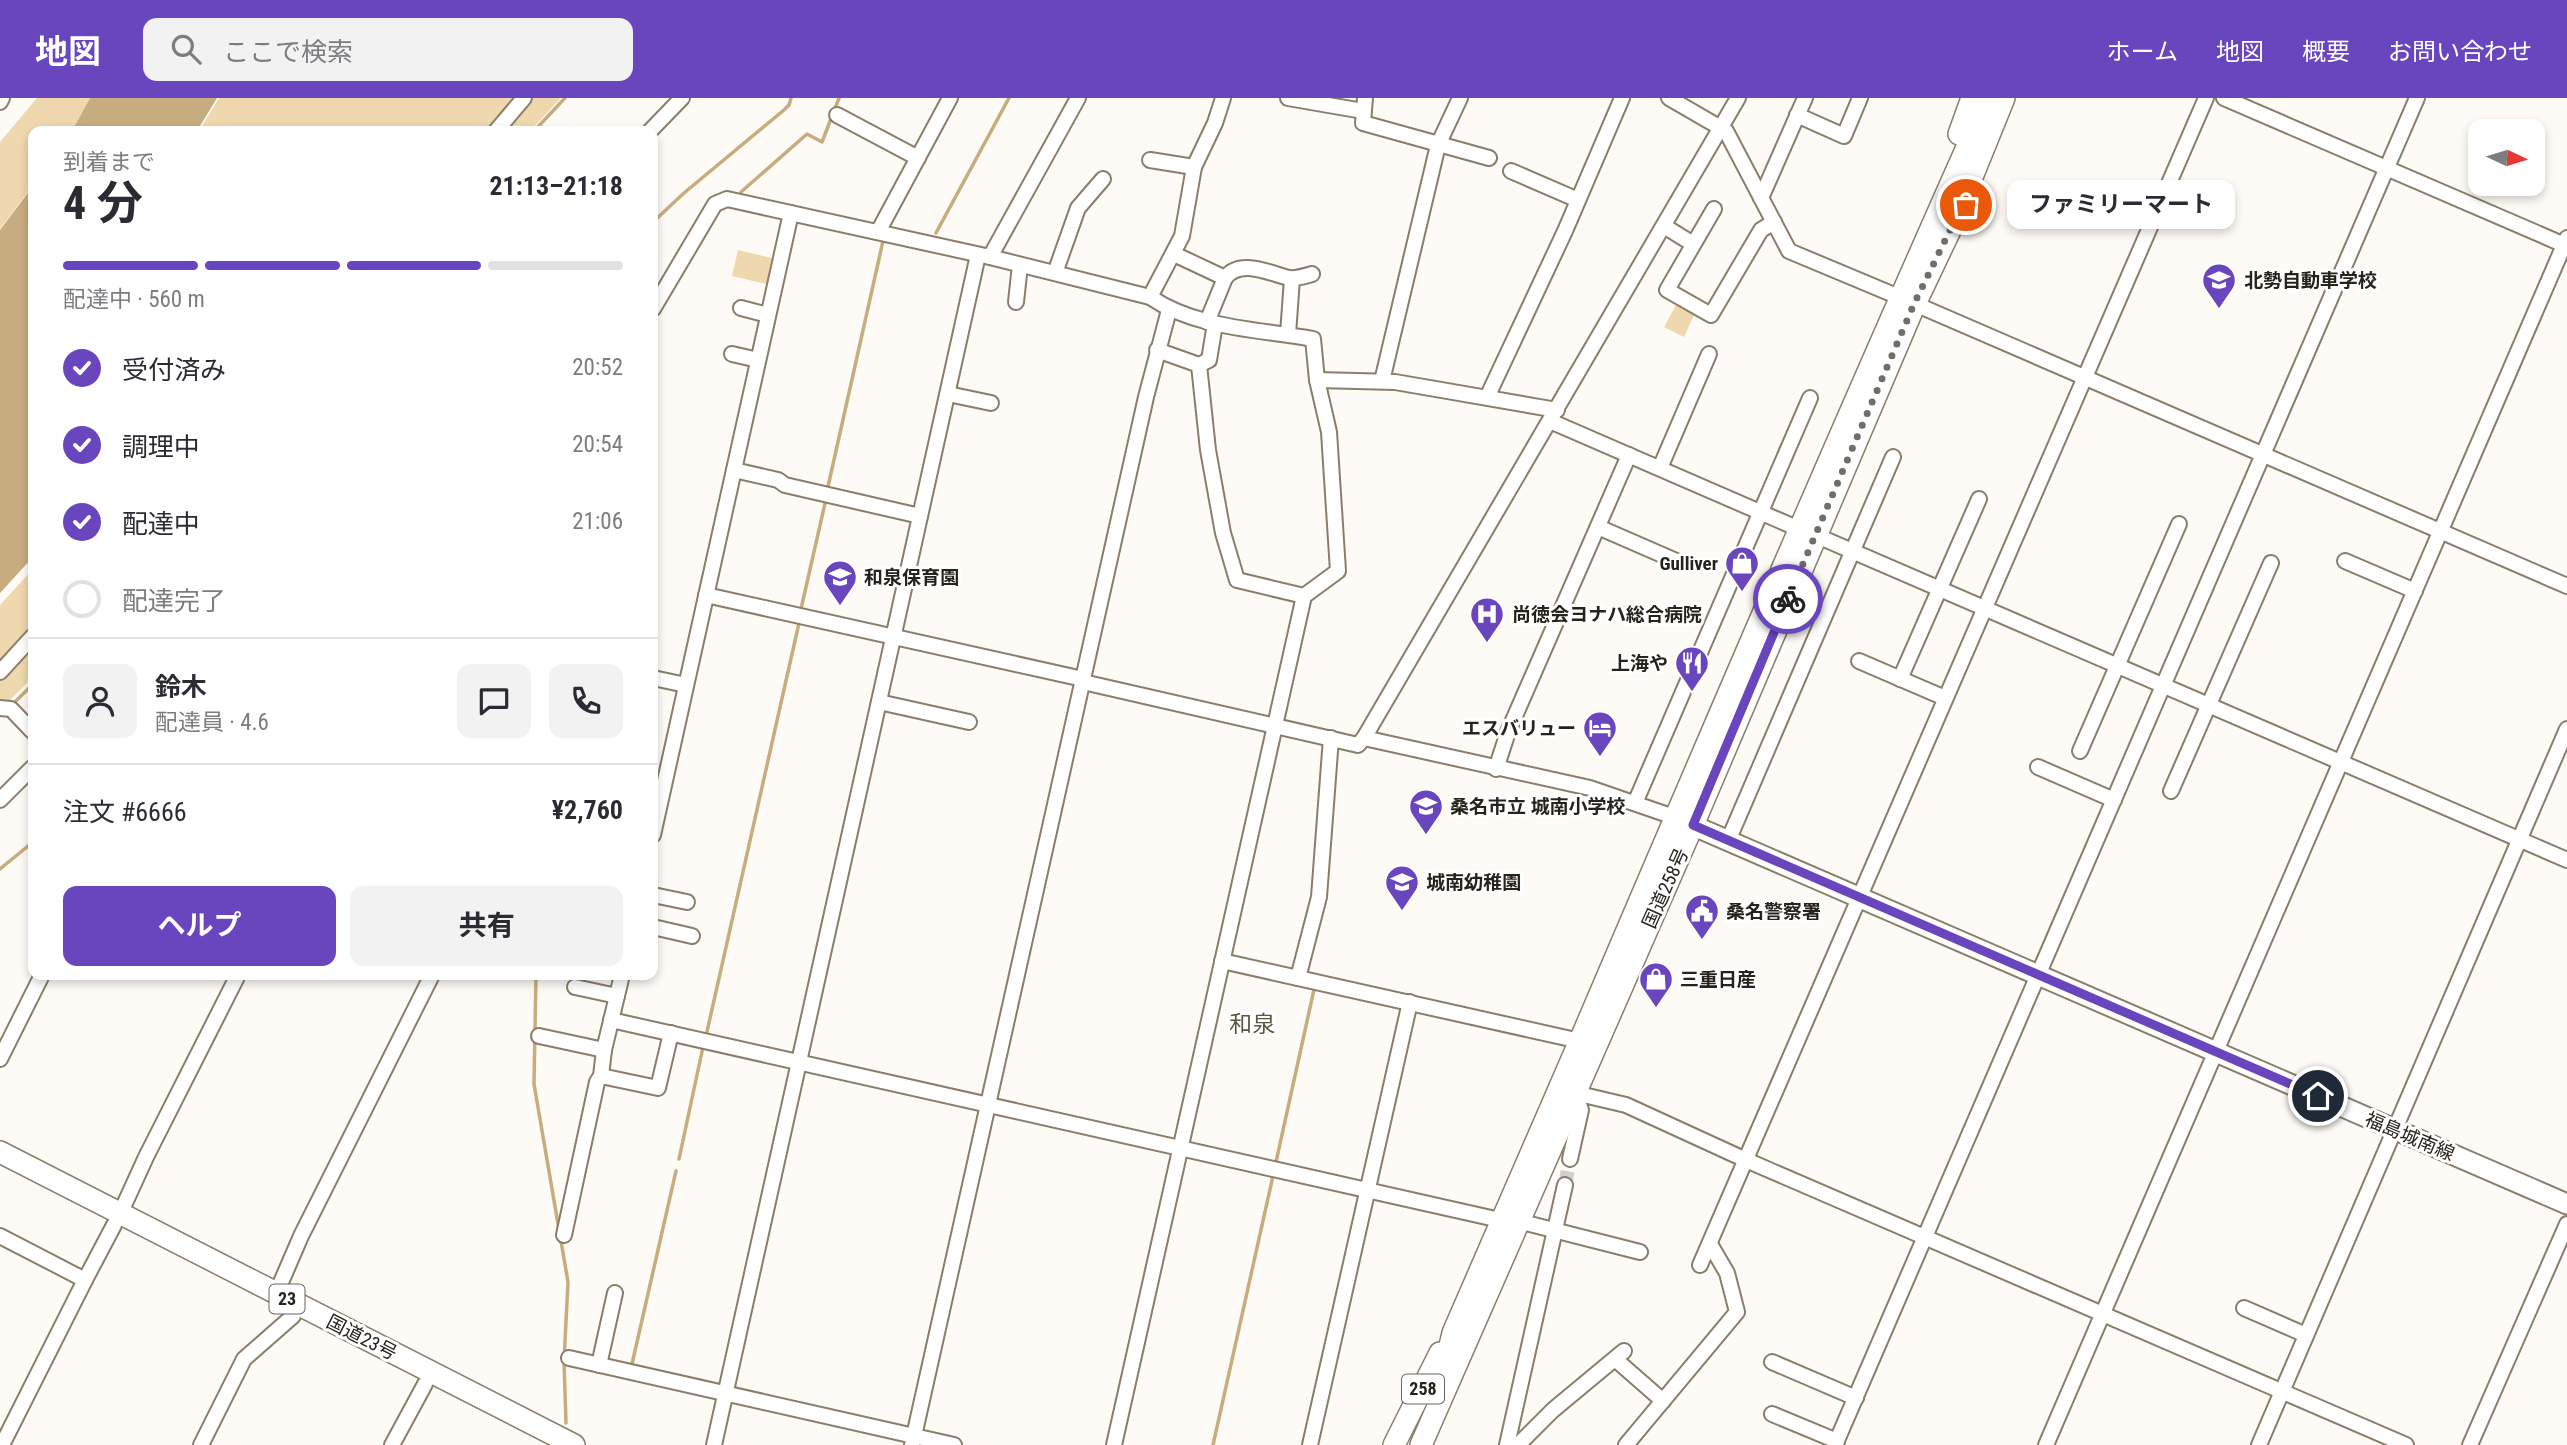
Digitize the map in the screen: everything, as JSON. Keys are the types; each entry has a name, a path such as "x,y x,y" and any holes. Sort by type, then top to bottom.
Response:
{"highway":[{"path":"1956,171 1960,132 1972,98"},
{"name":"国道258号","path":"1408,1445 1449,1350 1452,1333 1575,1093 1684,821 1907,301 1956,171 1989,98"},
{"name":"国道258号","path":"1907,301 1953,224 2004,98"},
{"path":"1953,224 1980,185 2017,98"},
{"name":"国道258号","path":"1421,1445 1451,1379 1509,1221 1580,1041 1684,821"},
{"name":"国道23号","path":"0,1152 293,1317 542,1445"},
{"name":"国道23号","path":"0,1167 276,1294 574,1445"},
{"name":"258","path":"1394,1445 1452,1333"},
{"name":"258","path":"1433,1445 1451,1379"}],"main road":[{"name":"福島城南線","path":"1684,821 2567,1204"}],"street":[{"path":"500,126 524,98"},
{"path":"655,126 682,98"},
{"path":"878,232 950,98"},
{"path":"714,1445 920,516 984,256 1078,98"},
{"path":"1150,297 1174,254 1186,221 1194,167 1223,98"},
{"path":"1288,98 1364,105 1363,123 1489,158"},
{"path":"1382,381 1438,145 1460,98"},
{"path":"1490,398 1490,391 1622,98"},
{"path":"1669,98 1726,131 1788,251 2567,586"},
{"path":"706,595 1358,744 1364,738 1738,98"},
{"path":"1760,198 1805,98"},
{"path":"1797,116 1844,135 1860,98"},
{"path":"1700,1265 2206,98"},
{"path":"2046,1445 2566,243 2224,98"},
{"path":"1772,1414 1836,1443 2417,98"},
{"path":"837,115 918,159"},
{"path":"1150,160 1194,167"},
{"path":"1511,171 1578,200"},
{"path":"1055,273 1078,208 1103,179"},
{"path":"658,301 715,204 722,199 984,256 1150,297 1169,310 1211,323 1313,339 1317,380 1329,432 1338,571 1304,596 1114,1445"},
{"path":"1714,209 1667,290 1712,315 1760,230 1774,222"},
{"path":"658,812 791,213"},
{"path":"1664,226 1693,244"},
{"path":"1174,254 1225,278"},
{"path":"1016,302 1020,265"},
{"path":"1157,350 1199,365 1209,360 1211,323 1225,278 1230,272 1251,267 1292,279 1312,274"},
{"path":"1288,334 1292,279"},
{"path":"741,308 768,315"},
{"path":"913,1441 1157,350 1169,310"},
{"path":"732,354 758,360"},
{"path":"1660,468 1709,354"},
{"path":"1199,365 1208,450 1223,533 1237,580 1304,596"},
{"path":"1317,380 1382,381 1490,398 1553,415 1629,455 2567,860"},
{"path":"948,394 991,403"},
{"path":"1635,803 1810,398"},
{"path":"1496,769 1508,732 1629,455"},
{"path":"1728,841 1893,457"},
{"path":"734,470 920,516"},
{"path":"1900,679 1979,499"},
{"path":"2080,751 2179,524"},
{"path":"1598,527 1683,564"},
{"path":"2345,561 2415,591"},
{"path":"2171,792 2270,563"},
{"path":"0,672 28,641"},
{"path":"1859,661 1945,698"},
{"path":"658,679 686,685"},
{"path":"879,702 969,722"},
{"path":"6,708 28,728"},
{"path":"2259,1445 2567,729"},
{"path":"1298,978 1319,897 1331,738"},
{"path":"1364,738 1590,788 1684,821"},
{"path":"2038,767 2114,800"},
{"path":"0,800 28,772"},
{"path":"658,896 687,902"},
{"path":"658,928 692,936"},
{"path":"1222,961 1580,1041"},
{"path":"0,1059 40,980"},
{"path":"2,1445 235,980"},
{"path":"276,1294 301,1236 429,980"},
{"path":"564,1235 621,980"},
{"path":"575,987 617,996"},
{"path":"1310,1445 1410,1002"},
{"path":"611,1020 1640,1252"},
{"path":"601,1076 658,1088 671,1033"},
{"path":"539,1036 604,1050"},
{"path":"1570,1159 1581,1110 1575,1093"},
{"path":"1575,1093 1626,1105 1746,1160 2406,1445"},
{"path":"1507,1445 1564,1185"},
{"path":"2470,1445 2567,1224"},
{"path":"0,1236 85,1280"},
{"path":"1626,1445 1737,1312 1727,1273 1710,1244"},
{"path":"599,1365 615,1293"},
{"path":"2244,1308 2306,1335"},
{"path":"201,1445 244,1359 293,1317"},
{"path":"1518,1445 1553,1410 1620,1355 1663,1401"},
{"path":"569,1358 725,1393 913,1441 954,1445"},
{"path":"1772,1362 1856,1398"},
{"path":"392,1445 425,1384"}],"shaded area":[{"path":"37,98 90,98 75,126 28,126 28,192 0,229 0,142"},
{"path":"90,98 217,98 200,126 75,126"},
{"path":"219,98 516,98 491,126 202,126"},
{"path":"533,98 561,98 535,126 508,126"},
{"path":"28,193 28,562 0,593 0,230"},
{"path":"738,250 776,259 770,285 732,276"},
{"path":"1677,303 1695,313 1684,337 1664,327"},
{"path":"28,574 28,682 0,710 0,605"}],"waterway":[{"path":"539,126 565,98"},
{"path":"658,217 784,110 791,98"},
{"path":"741,192 807,134 822,142 839,98"},
{"path":"936,233 1009,98"},
{"path":"827,491 883,241"},
{"path":"801,609 826,499"},
{"path":"706,1036 799,623"},
{"path":"12,705 28,689"},
{"path":"0,869 28,846"},
{"path":"536,980 534,1084 568,1282 564,1361 566,1423"},
{"path":"1276,1162 1315,985"},
{"path":"679,1159 703,1047"},
{"path":"632,1364 676,1171"},
{"path":"1213,1445 1273,1176"}],"tunnel":[{"path":"1565,1185 1570,1159"}],"way so far":[{"path":"1788,599 1914,304 1953,224 1966,205"}],"place":[{"name":"ファミリーマート","path":"1966,205"},
{"name":"北勢自動車学校","path":"2219,310"},
{"name":"Gulliver","path":"1742,593"},
{"name":"和泉保育園","path":"840,607"},
{"name":"尚徳会ヨナハ総合病院","path":"1487,644"},
{"name":"上海や","path":"1692,693"},
{"name":"エスバリュー","path":"1600,758"},
{"name":"桑名市立 城南小学校","path":"1426,836"},
{"name":"城南幼稚園","path":"1402,912"},
{"name":"桑名警察署","path":"1702,941"},
{"name":"三重日産","path":"1656,1009"}],"district":[{"name":"和泉","path":"1252,1024"}],"route":[{"path":"1788,599 1693,825 2318,1096"}]}
